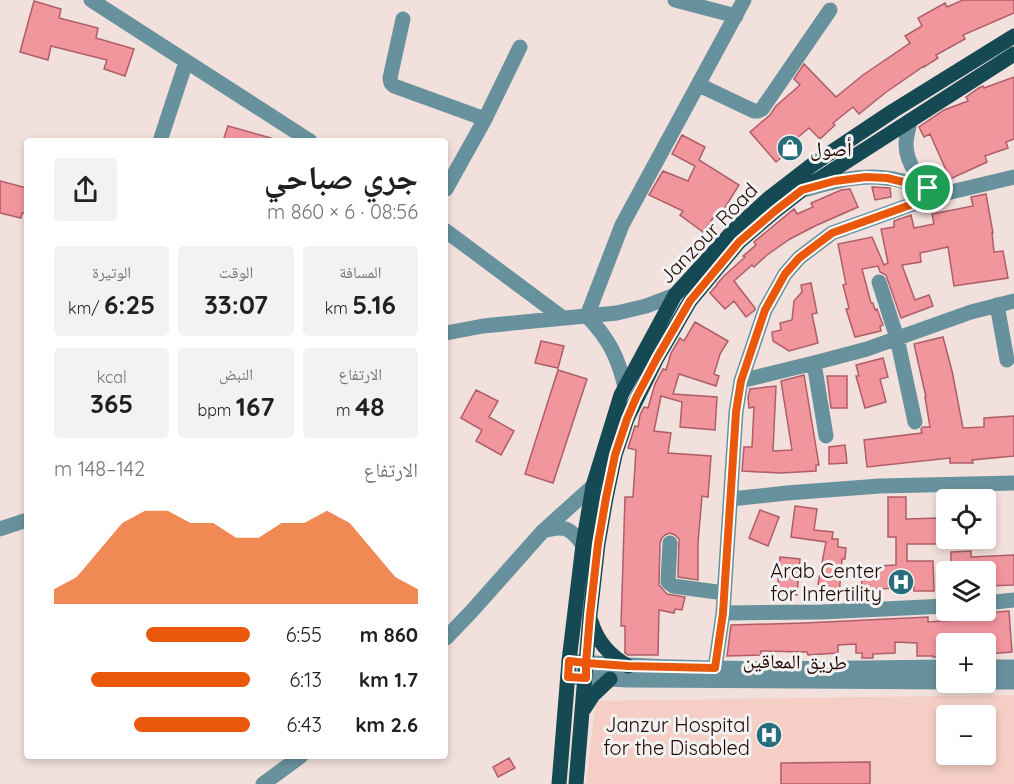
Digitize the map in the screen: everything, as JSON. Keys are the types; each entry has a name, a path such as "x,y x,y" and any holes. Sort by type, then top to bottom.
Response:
{"main road":[{"name":"Janzour Road","path":"559,784 583,545 593,486 625,387 675,295 733,231 768,199 812,165 1014,36"},
{"name":"Janzour Road","path":"576,784 590,615 602,522 615,455 627,419 652,368 690,301 739,242 802,190 1014,54"},
{"path":"590,615 597,636 603,645 628,666"},
{"path":"582,714 593,695 610,679"}],"street":[{"path":"91,0 305,138"},
{"path":"675,0 736,16"},
{"path":"587,316 622,225 744,0"},
{"path":"699,85 754,111 762,109 830,10"},
{"path":"403,19 390,78 391,83 485,118"},
{"path":"448,185 520,47"},
{"path":"161,138 186,62"},
{"path":"910,121 906,144 908,157 913,168 933,191"},
{"path":"802,190 835,181 866,177 887,178 933,191"},
{"path":"715,668 723,613 736,412 741,381 765,310 785,274 799,258 832,233 933,191 1013,181"},
{"path":"448,232 563,318"},
{"path":"879,282 897,338 915,422"},
{"path":"448,333 483,326 631,310 675,295"},
{"path":"741,381 867,349 971,312 1014,301"},
{"path":"997,305 1007,360"},
{"path":"587,316 602,331 613,348 621,367 625,387"},
{"path":"814,363 826,436"},
{"path":"731,499 880,486 1014,483"},
{"path":"448,636 543,531 593,486"},
{"path":"0,529 24,521"},
{"path":"543,531 564,528 576,536 583,545"},
{"path":"670,543 668,582 673,586 724,592"},
{"path":"996,602 1014,600"},
{"path":"723,613 822,612 936,606"},
{"name":"طريق المعاقين","path":"569,669 586,670 628,666 936,667"},
{"path":"996,667 1014,667"},
{"name":"طريق المعاقين","path":"586,670 610,679 936,682"},
{"path":"996,682 1014,682"},
{"path":"263,784 298,759"}],"shaded area":[{"name":"Janzur Hospital for the Disabled","path":"1014,695 1014,784 586,784 596,701"}],"building":[{"path":"963,0 1014,0 1014,13 963,35 965,39 936,55 938,58 885,93 859,114 853,107 833,123 835,125 820,139 809,128 791,143 794,147 776,162 750,132 800,85 794,79 804,64 836,97 863,75 910,43 905,36 922,26 918,18 945,3 947,7"},
{"path":"34,1 61,9 59,18 98,28 96,38 134,49 125,76 104,69 107,60 51,46 48,60 20,52"},
{"path":"1014,77 1014,139 1006,142 1008,148 985,156 987,162 950,179 930,134 924,137 919,127 944,110 968,101 966,97 979,88"},
{"path":"228,126 271,138 224,138"},
{"path":"682,135 705,147 699,160 739,185 719,217 716,214 703,232 680,215 683,211 649,195 663,171 688,181 695,166 672,154"},
{"path":"0,181 24,187 24,213 22,213 21,218 0,213"},
{"path":"872,187 890,188 891,197 875,200"},
{"path":"850,189 858,207 790,239 754,267 752,265 734,281 755,308 746,317 734,301 725,309 710,293 756,245 754,242 794,209 797,214 813,207 811,203 841,190"},
{"path":"986,194 994,252 1003,251 1008,278 954,286 948,247 920,253 921,262 902,265 915,300 929,295 933,306 901,318 886,275 880,272 878,266 862,269 871,303 875,310 877,309 883,325 880,326 881,331 855,337 846,309 849,308 843,285 846,284 838,244 872,237 884,265 888,263 881,229 894,227 894,221 911,215 914,228 934,224 932,214 973,206 971,197"},
{"path":"811,283 817,313 812,314 818,343 789,351 773,341 772,332 781,330 780,323 792,320 794,301 802,292 801,285"},
{"path":"695,322 728,341 720,354 714,374 719,376 716,386 679,374 673,394 717,397 715,430 680,427 682,402 661,396 654,431 671,433 668,453 711,456 708,497 702,496 698,580 678,577 679,539 670,533 665,535 660,543 659,585 667,594 685,597 682,610 675,609 674,613 659,610 658,655 628,655 625,653 625,626 621,626 625,497 633,497 636,450 628,448 635,426 638,427 644,407 648,408 655,384 663,369 666,370 671,353 680,338 684,341"},
{"path":"943,337 963,428 984,427 984,418 1014,416 1014,456 972,460 973,463 950,463 950,458 867,467 864,440 922,433 923,427 930,427 914,344"},
{"path":"541,341 564,346 558,368 535,363"},
{"path":"883,358 888,377 880,379 886,402 865,408 856,376 859,376 856,365"},
{"path":"558,370 587,379 553,483 525,474"},
{"path":"804,375 819,465 816,465 816,471 781,473 742,471 744,447 752,447 754,407 749,408 750,389 776,386 773,451 792,450 781,381"},
{"path":"827,376 847,376 847,408 831,408"},
{"path":"476,390 498,401 489,417 514,431 501,455 476,441 482,430 461,418"},
{"path":"845,445 847,463 829,464 829,447"},
{"path":"888,497 906,497 906,519 936,518 936,544 907,544 907,561 933,561 934,591 914,591 914,587 862,590 861,567 896,565 896,537 888,537"},
{"path":"795,506 817,509 814,530 833,532 832,539 838,539 838,547 846,548 845,559 842,559 839,596 818,584 826,542 791,537"},
{"path":"760,510 779,517 768,546 749,538"},
{"path":"971,551 971,557 1014,555 1014,585 996,586 996,561 951,561 951,552"},
{"path":"780,557 800,559 797,595 777,593"},
{"path":"1009,611 1012,652 996,653 996,633 936,633 936,657 917,656 917,643 895,642 895,653 873,654 873,658 862,658 862,653 856,653 856,644 838,645 838,653 808,655 807,652 761,651 761,655 727,656 731,625 928,617 928,622 996,621 996,612"},
{"path":"509,758 515,768 498,777 493,767"},
{"path":"870,762 870,784 781,784 781,763"}],"place":[{"name":"أصول","path":"790,148"},
{"name":"Arab Center for Infertility","path":"901,582"},
{"name":"Janzur Hospital for the Disabled","path":"769,735"}],"route":[{"path":"928,188 887,178 866,177 835,181 802,190 739,242 690,301 636,398 615,455 598,544 586,663 569,661 568,677 586,678 586,663 715,668 723,613 736,412 741,381 765,310 785,274 799,258 832,233 938,195 928,188"}]}
